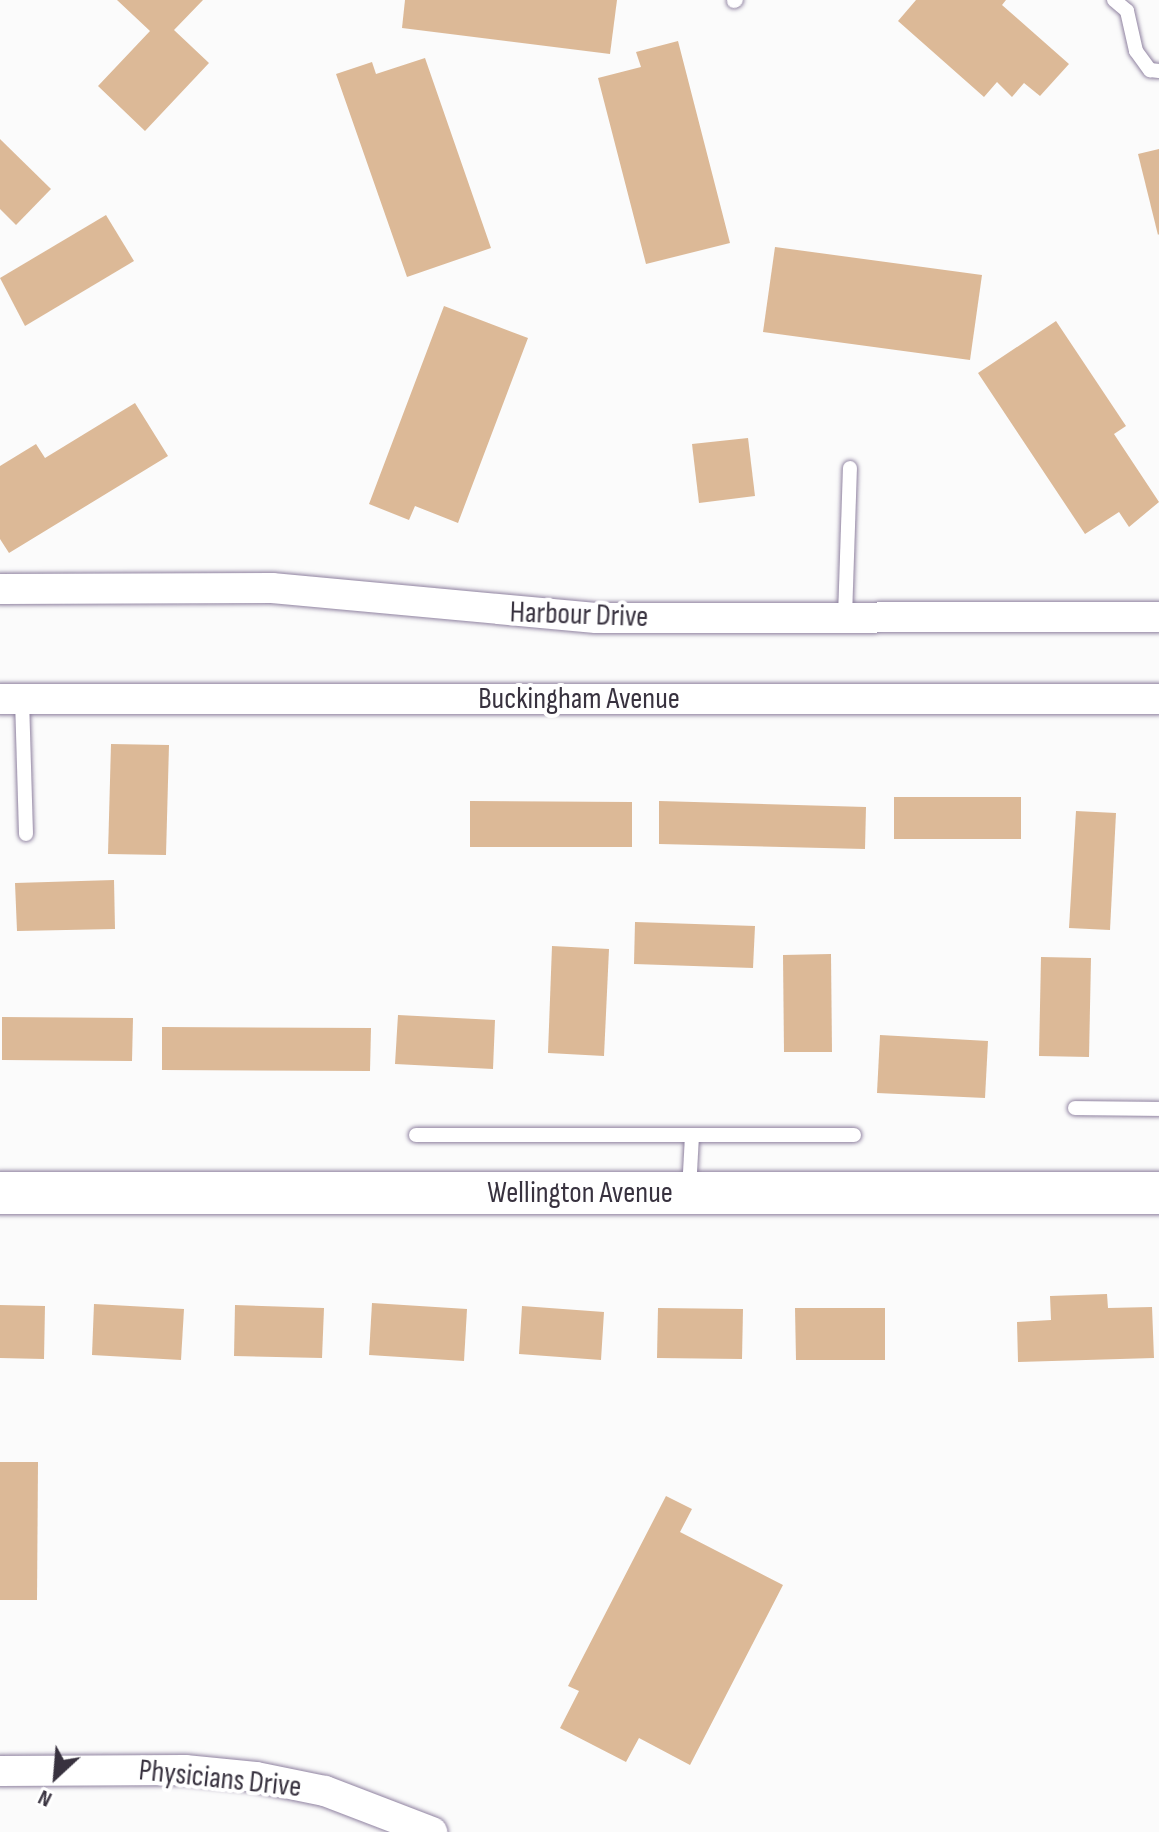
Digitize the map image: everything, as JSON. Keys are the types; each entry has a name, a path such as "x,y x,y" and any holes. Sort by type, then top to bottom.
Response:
{"street":[{"name":"Harbour Drive","path":"0,589 272,588 548,616 1159,617"},
{"name":"Buckingham Avenue","path":"11,699 1159,699"},
{"name":"Wellington Avenue","path":"0,1193 1159,1193"},
{"name":"Physicians Drive","path":"0,1771 185,1770 256,1777 325,1791 432,1832"}],"lane":[{"path":"1114,0 1127,11 1136,51 1150,70 1159,71"},
{"path":"845,617 850,468"},
{"path":"11,699 26,834"},
{"path":"1075,1108 1159,1109"},
{"path":"416,1135 854,1135"},
{"path":"689,1193 692,1135"}],"building":[{"path":"117,0 203,0 174,30 209,63 145,131 98,86 150,31"},
{"path":"405,0 617,0 610,54 402,28"},
{"path":"916,0 1006,0 1002,5 1069,64 1040,96 1024,83 1012,97 997,82 984,97 898,21"},
{"path":"678,41 730,243 646,264 598,78 641,67 636,52"},
{"path":"425,58 491,248 407,277 336,74 372,62 376,74"},
{"path":"0,139 51,189 16,225 0,209"},
{"path":"1159,149 1159,234 1158,235 1138,154"},
{"path":"106,215 134,261 25,326 0,278"},
{"path":"775,247 982,275 970,360 763,332"},
{"path":"444,306 528,338 458,523 415,506 409,520 369,504"},
{"path":"1056,321 1126,426 1114,434 1159,502 1129,527 1119,512 1085,534 978,373"},
{"path":"135,403 168,456 9,553 0,539 0,466 36,444 45,458"},
{"path":"748,438 755,496 699,503 692,444"},
{"path":"111,744 169,745 166,855 108,854"},
{"path":"894,797 1021,797 1021,839 894,839"},
{"path":"470,801 632,802 632,847 470,847"},
{"path":"659,801 866,807 865,849 659,844"},
{"path":"1076,811 1116,813 1110,930 1069,928"},
{"path":"114,880 115,929 17,931 15,883"},
{"path":"635,922 755,926 753,968 634,964"},
{"path":"552,946 609,949 604,1056 548,1053"},
{"path":"831,954 832,1052 784,1052 783,955"},
{"path":"1041,957 1091,958 1089,1057 1039,1056"},
{"path":"398,1015 495,1020 493,1069 395,1064"},
{"path":"2,1017 133,1018 132,1061 2,1060"},
{"path":"162,1027 371,1028 370,1071 162,1070"},
{"path":"880,1035 988,1041 985,1098 877,1093"},
{"path":"1107,1294 1108,1308 1152,1307 1154,1358 1018,1362 1017,1322 1051,1320 1050,1296"},
{"path":"372,1303 467,1309 464,1361 369,1355"},
{"path":"94,1304 184,1309 181,1360 92,1355"},
{"path":"0,1305 45,1306 44,1359 0,1358"},
{"path":"235,1305 324,1308 322,1358 234,1356"},
{"path":"522,1306 604,1312 601,1360 519,1354"},
{"path":"658,1308 743,1309 742,1359 657,1358"},
{"path":"795,1308 885,1308 885,1360 796,1360"},
{"path":"0,1462 38,1462 37,1600 0,1600"},
{"path":"666,1496 692,1509 680,1532 783,1585 690,1765 639,1738 626,1762 560,1728 579,1691 568,1686"}]}
